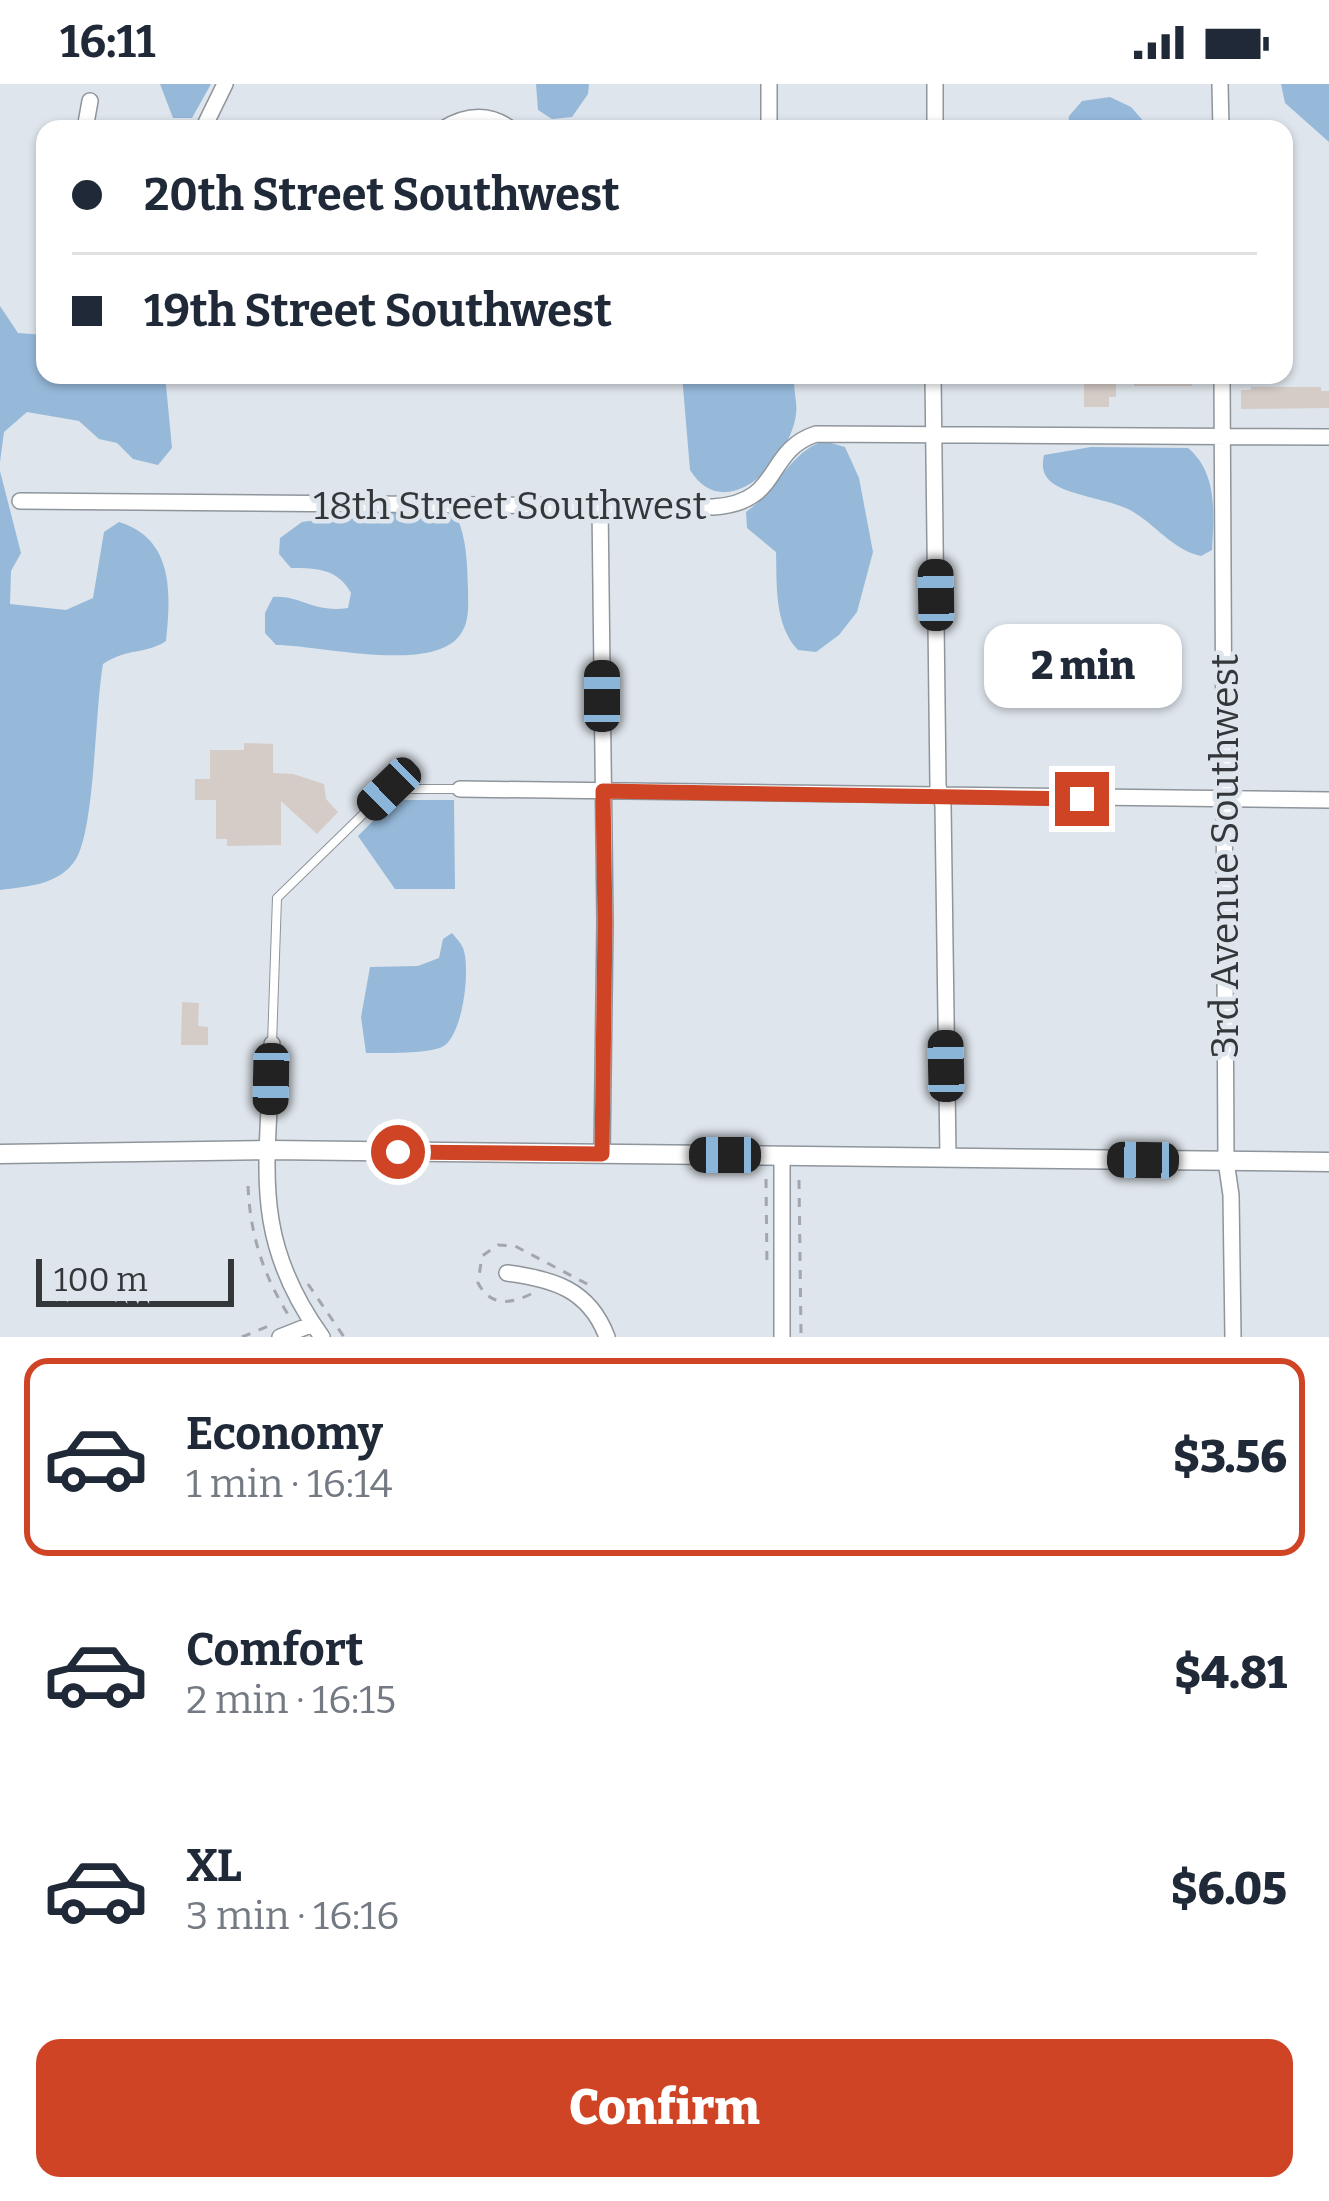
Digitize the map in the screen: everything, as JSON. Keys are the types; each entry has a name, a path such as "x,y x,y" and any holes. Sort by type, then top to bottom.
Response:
{"street":[{"path":"207,120 225,84"},
{"path":"769,120 770,84"},
{"path":"935,84 935,120"},
{"path":"1220,84 1221,120"},
{"path":"87,120 90,101"},
{"path":"934,384 948,1157"},
{"name":"3rd Avenue Southwest","path":"1222,384 1226,1161 1231,1196 1233,1337"},
{"name":"18th Street Southwest","path":"20,501 739,505 758,494 788,449 804,438 833,432 1329,436"},
{"path":"600,505 605,922 602,1154"},
{"path":"460,789 1329,800"},
{"path":"272,1044 267,1208 290,1288 318,1330"},
{"path":"0,1154 269,1150 1329,1162"},
{"path":"782,1156 782,1337"},
{"path":"506,1273 568,1286 592,1308 607,1337"},
{"path":"277,1331 318,1330"}],"lane":[{"path":"272,1044 277,898 389,789 460,789"}],"path":[{"path":"766,1179 766,1270"},
{"path":"800,1180 801,1334"},
{"path":"248,1186 262,1263 290,1318"},
{"path":"307,1283 344,1337"},
{"path":"242,1337 277,1331"}],"shaded area":[{"path":"160,84 211,84 192,118 173,118"},
{"path":"536,84 589,84 588,94 572,117 552,119 538,110"},
{"path":"1281,84 1329,84 1329,142 1285,103"},
{"path":"1110,97 1131,107 1142,120 1069,120 1082,101"},
{"path":"0,306 18,333 36,334 36,384 166,385 172,448 158,465 133,459 117,443 99,439 79,421 27,412 4,432 0,462"},
{"path":"683,384 794,384 791,432 770,467 755,481 721,492 705,486 690,470"},
{"path":"824,441 845,447 859,478 873,552 857,612 839,635 816,652 798,650 790,640 778,604 776,552 747,528 746,512 793,462"},
{"path":"1091,447 1188,448 1209,482 1212,550 1201,556 1190,553 1130,510 1066,490 1047,478 1044,455"},
{"path":"0,471 21,553 11,571 10,604 66,610 93,598 104,532 119,522 137,530 159,554 168,605 166,641 103,664 91,795 76,859 52,880 0,890"},
{"path":"392,509 456,515 468,589 467,619 460,635 446,647 401,655 276,645 265,633 265,613 273,597 336,609 348,608 351,593 326,571 291,568 279,554 280,538 302,522"},
{"path":"394,800 454,800 455,889 395,889 358,836"},
{"path":"452,933 463,948 466,970 460,1017 449,1041 426,1051 366,1053 361,1017 370,967 418,966 439,958 443,939"}],"building":[{"path":"1084,384 1116,384 1116,397 1109,397 1109,407 1084,407"},
{"path":"1134,384 1192,384 1192,386"},
{"path":"1321,387 1329,391 1329,408 1241,409 1241,390"},
{"path":"244,743 273,744 273,773 324,784 326,799 338,812 317,834 281,801 281,845 227,846 227,839 216,839 216,800 195,800 195,779 210,779 210,750 244,750"},
{"path":"182,1002 199,1003 198,1026 208,1027 208,1045 181,1045"}],"route":[{"path":"398,1152 602,1154 603,791 1082,799"}]}
